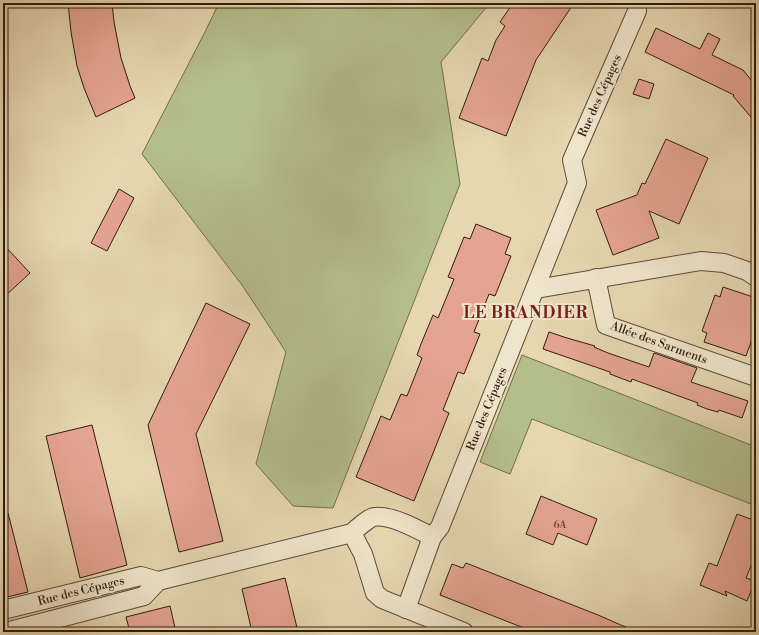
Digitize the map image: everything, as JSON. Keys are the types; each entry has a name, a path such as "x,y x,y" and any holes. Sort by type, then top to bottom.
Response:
{"street":[{"name":"Rue des Cépages","path":"3,610 141,576 158,581 352,533 373,516 384,516 409,524 432,537 440,527 536,289 577,183 572,160 637,11"},
{"path":"536,289 701,261 724,263 747,271 756,277"},
{"name":"Allée des Sarments","path":"596,278 606,325 756,377"},
{"path":"352,533 363,554 375,593 382,599 464,632"},
{"path":"406,609 432,537"},
{"name":"Rue des Cépages","path":"6,632 144,596 158,581"}],"green space":[{"path":"219,3 490,3 441,62 460,184 333,508 293,506 256,464 286,352 242,285 142,154"},
{"path":"522,355 756,447 756,506 532,419 510,474 480,462"}],"building":[{"path":"68,3 112,3 121,58 135,98 96,117 77,66"},
{"path":"513,3 574,3 536,60 506,136 459,118 482,58 488,61 496,40 505,26 500,22"},
{"path":"656,28 700,49 708,33 720,39 712,55 743,70 756,86 756,123 733,96 734,95 645,52"},
{"path":"639,79 654,84 649,99 633,94"},
{"path":"666,139 708,158 679,224 649,211 659,238 613,255 596,210 637,195 642,183 645,184"},
{"path":"119,189 134,198 107,251 91,243"},
{"path":"476,224 511,238 505,254 511,256 495,296 489,294 474,332 480,334 464,374 458,372 443,410 449,413 414,501 356,477 381,416 390,420 401,394 407,396 422,358 417,355 421,344 433,315 438,318 454,279 448,277 464,237 470,239"},
{"path":"3,244 30,273 3,298"},
{"path":"723,287 756,298 756,328 746,356 704,342 707,333 702,331 715,295 720,297"},
{"path":"206,303 250,324 196,434 223,541 179,552 148,425"},
{"path":"549,332 595,346 594,347 608,353 649,367 654,353 697,368 691,382 748,401 742,418 719,410 718,412 707,409 697,405 698,403 632,379 631,382 610,374 610,372 543,349"},
{"path":"92,425 127,565 80,578 46,436"},
{"path":"541,496 597,519 587,545 558,533 553,545 526,534"},
{"path":"3,513 8,513 28,592 3,598"},
{"path":"737,514 756,521 756,554 746,578 755,581 747,601 725,591 727,596 700,585 709,563 717,566"},
{"path":"466,563 637,632 534,632 440,595 452,564 463,568"},
{"path":"285,578 298,632 252,632 242,589"},
{"path":"170,606 176,632 130,632 126,617"}],"district":[{"name":"LE BRANDIER","path":"526,313"}]}
